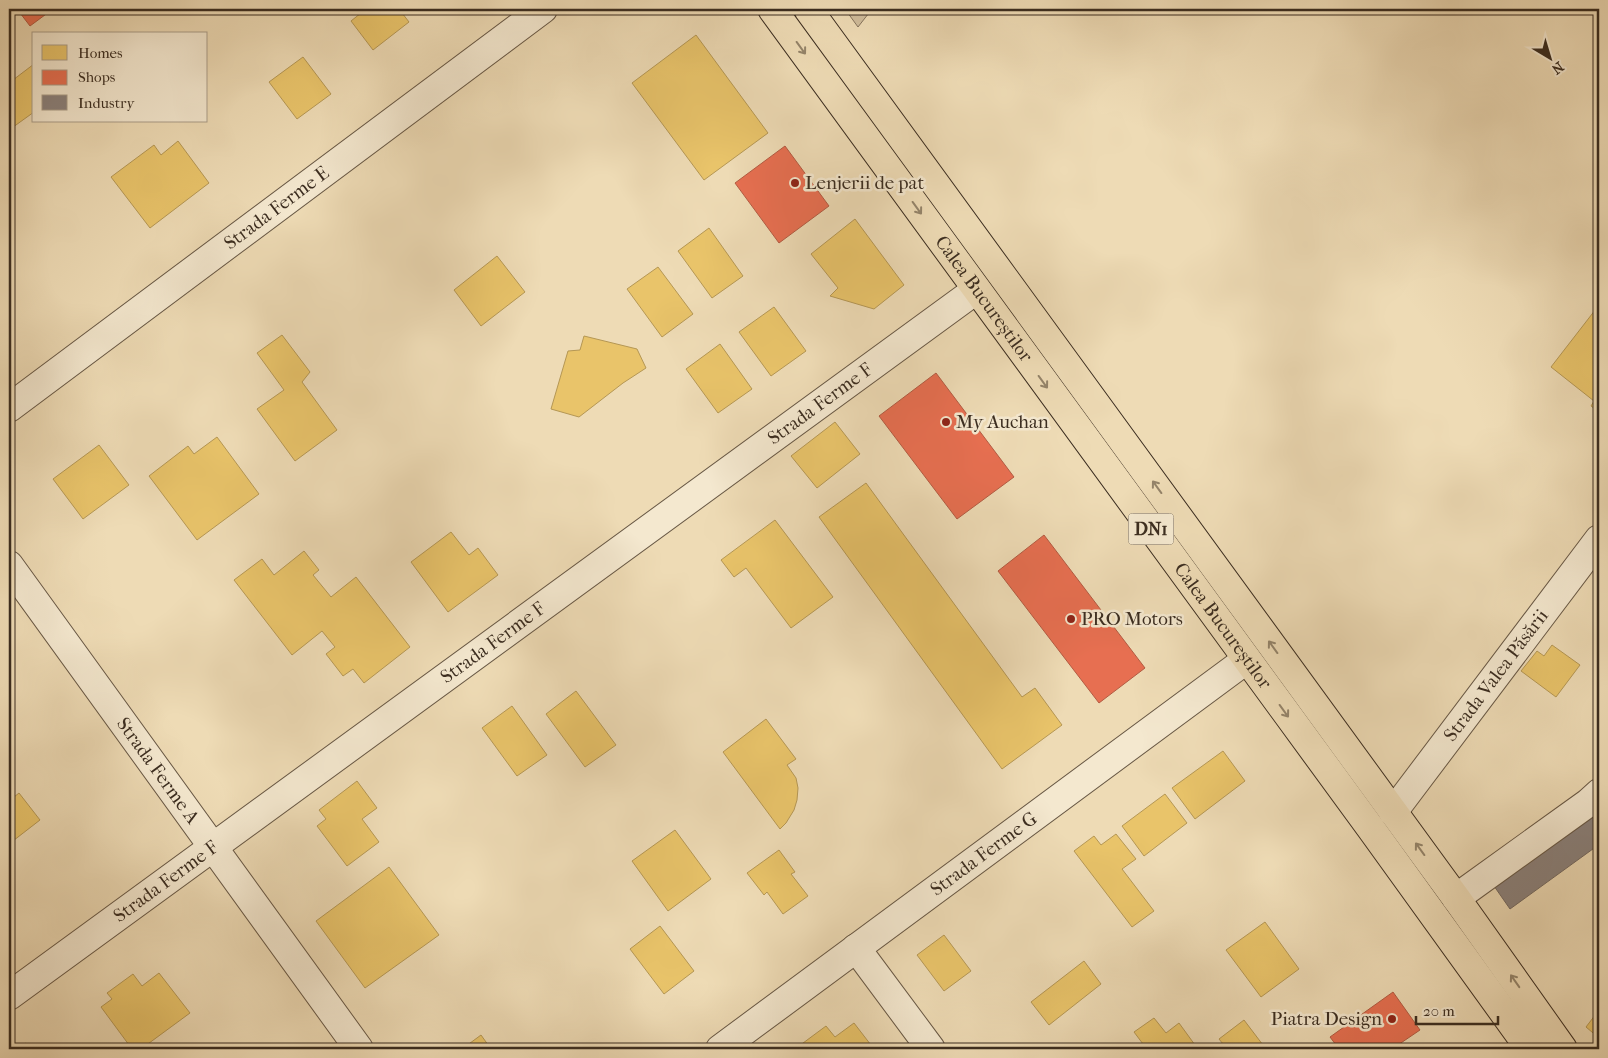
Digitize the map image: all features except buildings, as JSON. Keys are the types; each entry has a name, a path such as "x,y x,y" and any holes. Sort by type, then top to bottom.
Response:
{"highway":[{"name":"Calea Bucureștilor","path":"772,9 1530,1049"},
{"name":"Calea Bucureștilor","path":"808,9 1456,898 1563,1049"}],"street":[{"name":"Strada Ferme E","path":"9,408 543,9"},
{"name":"Strada Ferme F","path":"9,996 976,290"},
{"name":"Strada Valea Păsării","path":"1393,812 1599,539"},
{"name":"Strada Ferme A","path":"9,565 359,1049"},
{"name":"Strada Ferme G","path":"720,1049 1246,660"},
{"path":"1456,898 1588,803 1599,793"},
{"path":"856,948 931,1049"}],"green space":[{"path":"845,9 872,9 858,27"}],"place":[{"name":"Lenjerii de pat","path":"795,183"},
{"name":"My Auchan","path":"946,422"},
{"name":"PRO Motors","path":"1071,619"},
{"name":"Piatra Design","path":"1392,1019"}]}
